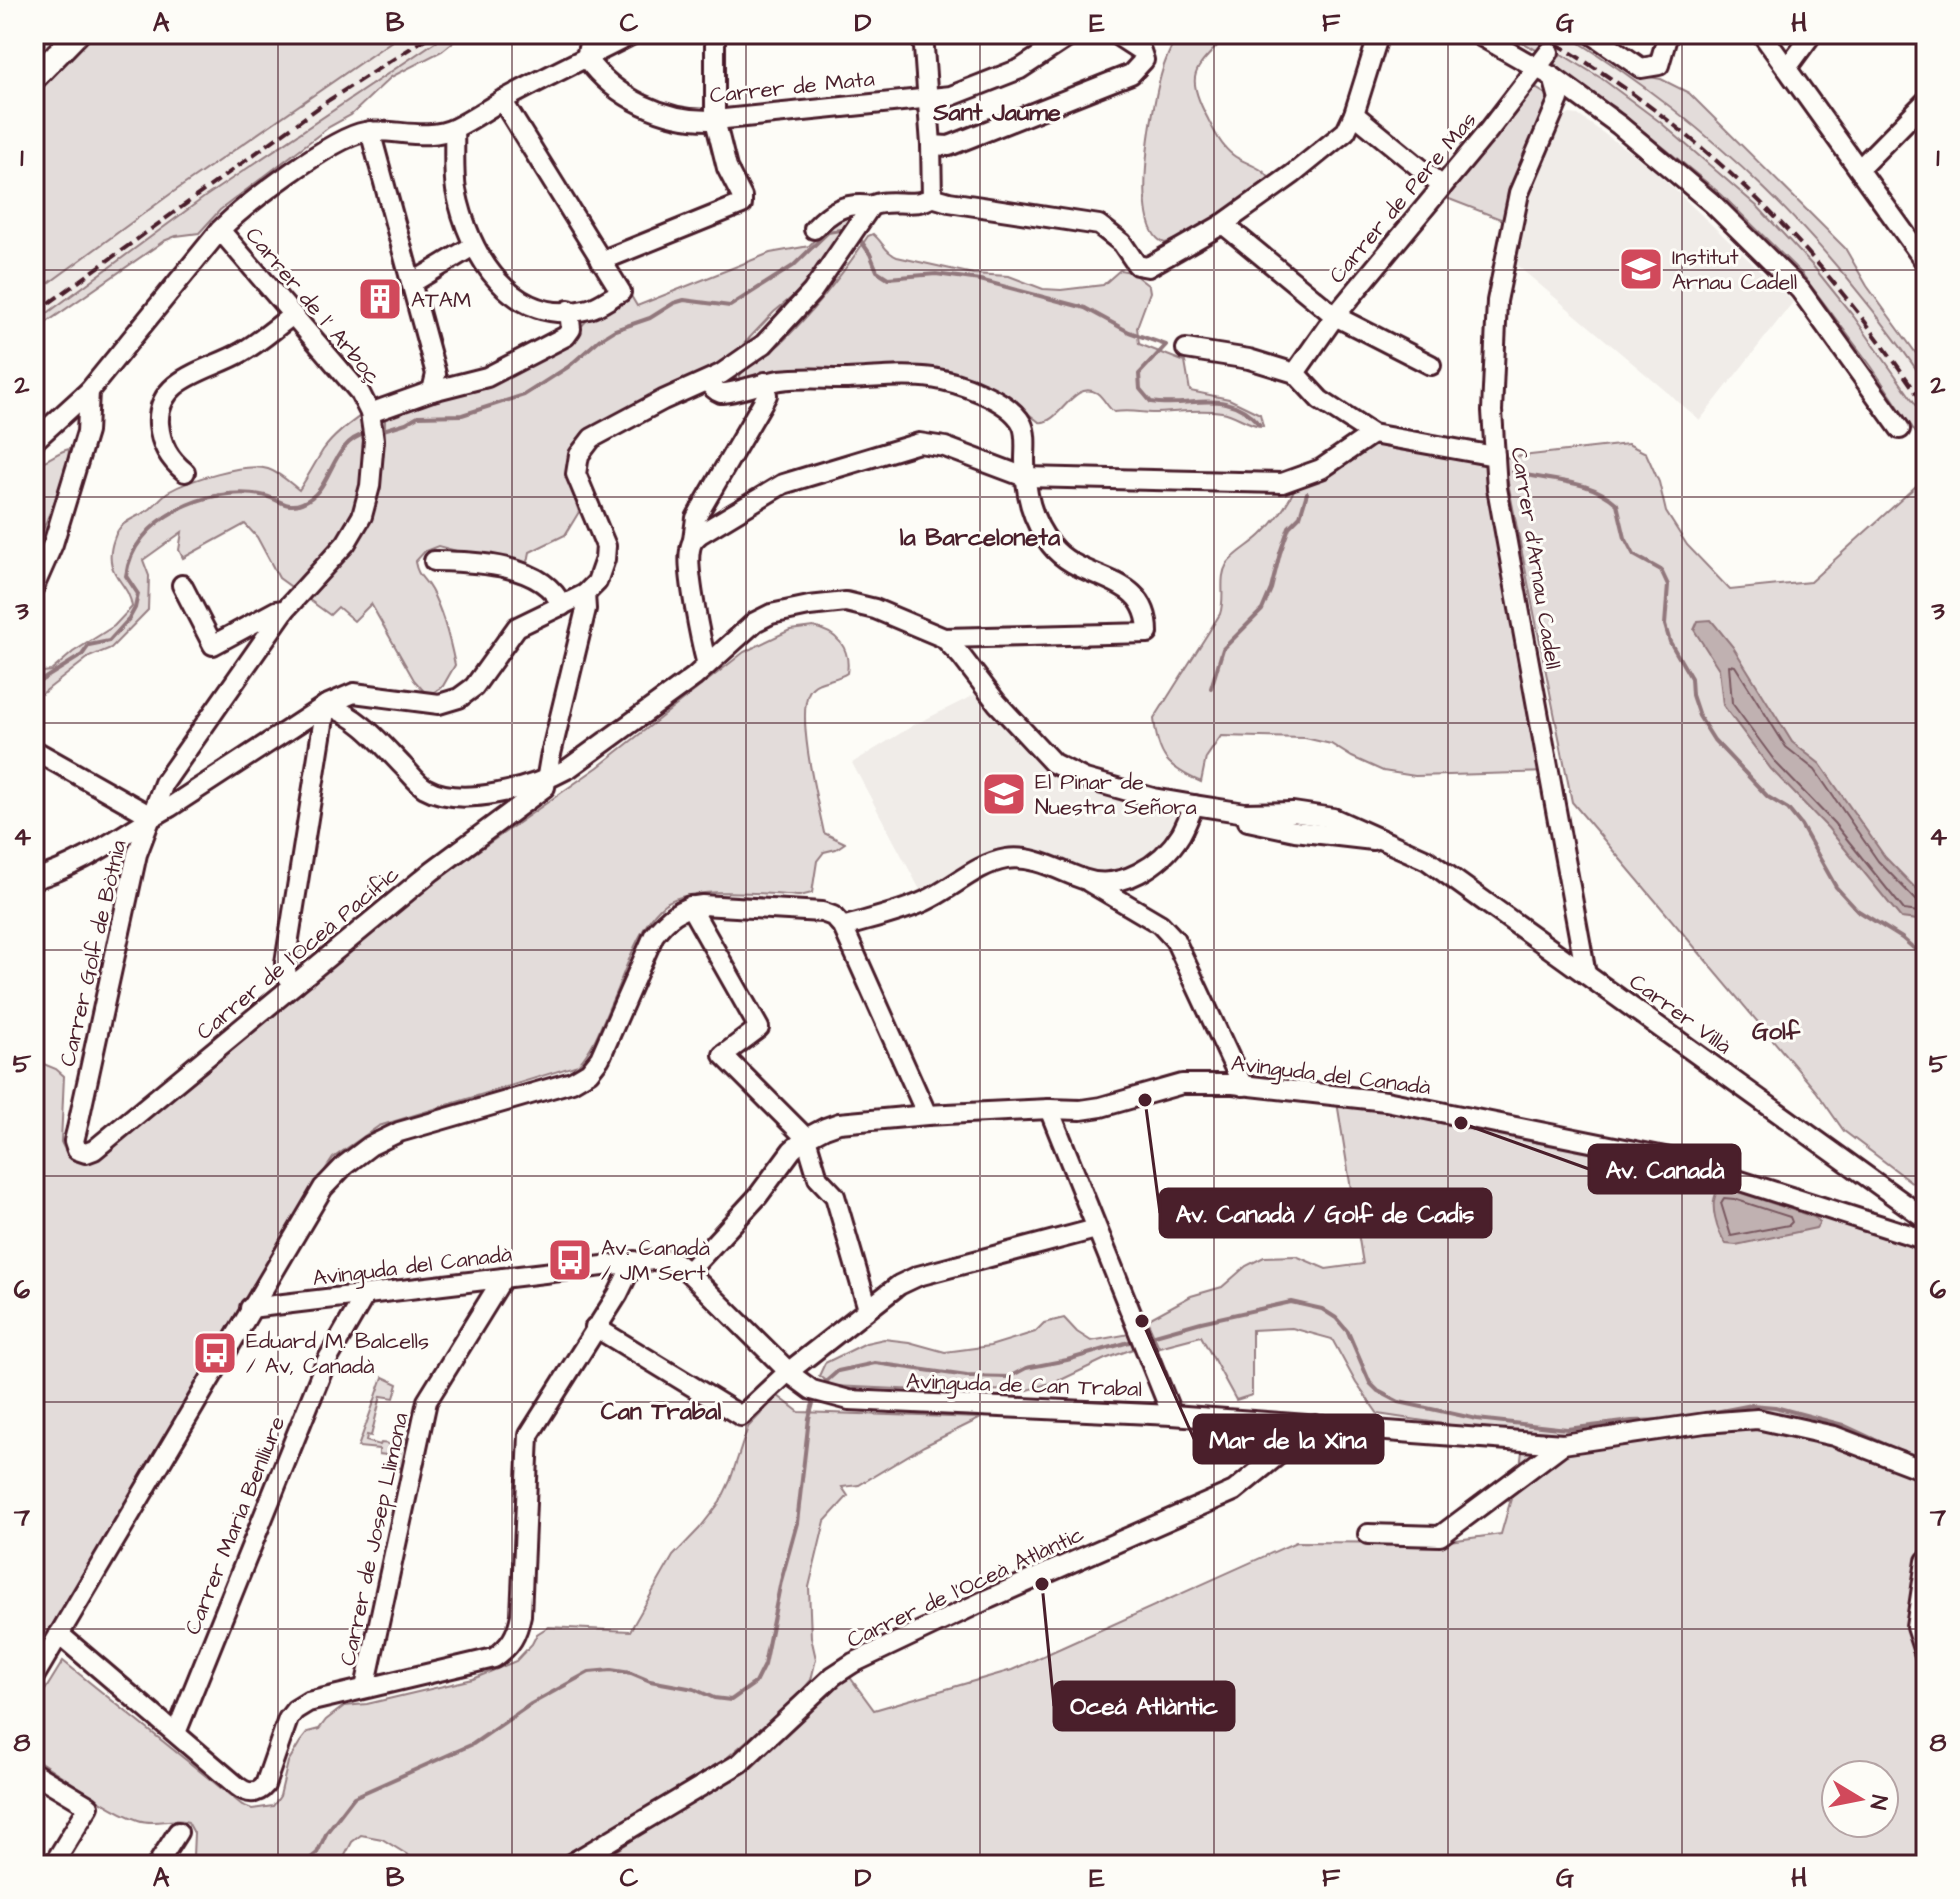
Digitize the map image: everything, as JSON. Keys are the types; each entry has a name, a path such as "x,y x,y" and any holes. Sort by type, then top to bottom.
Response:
{"main road":[{"path":"34,78 77,34"}],"street":[{"path":"586,58 591,34"},
{"path":"34,441 89,391 233,216 294,171 345,138 370,131 415,135 454,129 502,100 633,34"},
{"path":"601,261 741,206 742,197 727,168 715,120 715,34"},
{"path":"923,34 932,197"},
{"name":"Carrer de Mata","path":"586,58 598,74 638,103 684,118 715,120 927,96 951,96 1035,61 1073,34"},
{"path":"931,145 941,148 949,146 1131,74 1144,60 1141,51 1115,34"},
{"path":"932,197 1087,221 1116,236 1133,262 1148,267 1223,224 1346,131 1379,34"},
{"path":"1477,34 1547,65 1713,204 1800,290 1900,429"},
{"path":"1592,34 1632,64 1650,68 1659,65 1668,34"},
{"path":"1762,34 1926,263"},
{"path":"1787,68 1812,34"},
{"name":"Carrer de Pere Mas","path":"1295,373 1335,316 1547,65"},
{"name":"Carrer d'Arnau Cadell","path":"1547,65 1559,99 1519,193 1497,301 1492,411 1497,488 1586,974"},
{"path":"454,129 456,187 465,225 473,246 490,272 515,298 538,309 590,309 621,292 502,100"},
{"path":"1859,169 1926,101"},
{"path":"1354,114 1442,186"},
{"path":"370,131 436,374 432,391"},
{"path":"814,229 835,209 852,205 871,206 884,201 926,201 932,197"},
{"path":"34,879 74,865 170,807 326,705 354,693 439,704 459,698 474,687 517,627 585,594 597,582 606,546 576,474 579,455 592,438 663,400 707,381 751,355 786,323 831,266 871,206"},
{"path":"1223,224 1335,316 1431,365"},
{"name":"Carrer de l' Arboç","path":"220,230 352,382 372,426"},
{"path":"412,283 473,246"},
{"path":"372,426 432,391 487,377 566,336 571,329 569,310"},
{"path":"185,472 174,463 160,440 158,412 163,398 176,383 243,352 293,315"},
{"path":"1186,349 1249,359 1295,373 1320,400 1372,434 1495,456"},
{"path":"326,705 341,710 371,730 425,788 473,797 548,778 569,768 707,665 741,632 763,618 789,609 846,602 875,609 944,638 1148,633 1144,607 1134,593 1071,564 1053,548 1037,523 1026,494 1022,424 997,402 962,385 917,376 786,379 723,393 712,388 707,381"},
{"path":"707,665 689,557 696,518 767,395 765,382"},
{"path":"34,587 53,544 87,432 89,391"},
{"name":"Carrer Golf de Bòtnia","path":"75,1147 137,854 164,783 285,610 355,529 369,494 372,426"},
{"path":"693,540 783,484 912,444 945,447 1025,477 1282,483 1321,469 1372,434"},
{"path":"434,561 478,564 534,578 550,587 562,606"},
{"path":"182,585 213,645 276,611 285,610"},
{"path":"548,778 550,758 586,609 585,594"},
{"name":"Carrer Villà","path":"944,638 997,703 1053,763 1085,779 1259,824 1372,840 1406,849 1447,874 1926,1219"},
{"path":"295,984 285,970 286,952 326,705"},
{"path":"34,750 151,816"},
{"name":"Carrer de l'Oceà Pacífic","path":"75,1147 86,1153 94,1150 432,871 545,787 548,778"},
{"path":"1086,880 1110,882 1141,873 1165,854 1181,834 1194,805"},
{"path":"843,927 926,901 987,865 1006,859 1026,859 1086,880 1160,924 1175,940 1243,1086"},
{"path":"690,906 759,1028 723,1055 806,1138 818,1178 835,1196 868,1309"},
{"path":"34,1677 323,1188 345,1165 370,1146 399,1132 572,1082 589,1072 600,1058 654,935 667,919 690,906 822,912 833,916 843,927 927,1115"},
{"name":"Avinguda del Canadà","path":"250,1308 634,1261 662,1259 682,1267 758,1196 772,1173 806,1138 839,1123 927,1115 1081,1110 1182,1084 1243,1086 1386,1101 1665,1157 1926,1240"},
{"path":"1049,1109 1172,1415"},
{"path":"1891,1228 1902,1202"},
{"path":"595,1327 741,1416 788,1372 899,1285 918,1276 1096,1229"},
{"path":"59,1634 248,1793 257,1792 265,1785 288,1719 308,1702 494,1658 509,1647 518,1631 521,1615 529,1435 618,1294 634,1261"},
{"name":"Avinguda de Can Trabal","path":"682,1267 788,1372 806,1386 828,1395 867,1401 1172,1415 1563,1444 1705,1423 1757,1419 1834,1436 1926,1471"},
{"name":"Carrer de Josep Llimona","path":"365,1688 427,1401 503,1278"},
{"name":"Carrer Maria Benlliure","path":"176,1733 325,1364 365,1295"},
{"name":"Carrer de l'Oceà Atlàntic","path":"569,1865 740,1763 833,1676 853,1663 988,1599 1234,1491 1315,1425"},
{"path":"1368,1534 1440,1536 1563,1444"},
{"path":"1926,1561 1916,1627 1926,1658"},
{"path":"34,1773 89,1806 53,1865"},
{"path":"157,1865 178,1832"}],"shaded area":[{"path":"34,34 402,34 169,195 34,294"},
{"path":"402,34 447,34 206,196 34,323 34,294 169,195"},
{"path":"447,34 463,34 442,51 391,77 351,115 329,127 220,210 199,233 164,241 34,331 34,323 206,196"},
{"path":"1178,34 1228,34 1201,64 1195,80 1196,90 1210,124 1225,147 1269,178 1203,224 1165,243 1154,234 1148,216 1146,165 1157,90 1166,59"},
{"path":"1508,34 1528,34 1601,78 1660,122 1759,208 1813,266 1854,317 1926,419 1926,448 1871,366 1802,274 1722,195 1614,107 1568,80 1552,59"},
{"path":"1528,34 1566,34 1615,65 1706,135 1766,188 1829,254 1926,383 1926,419 1854,317 1813,266 1759,208 1713,166 1601,78"},
{"path":"1566,34 1579,34 1650,77 1689,93 1845,248 1867,286 1926,367 1926,383 1849,280 1765,189 1671,108"},
{"path":"1534,87 1547,95 1546,103 1513,184 1503,220 1444,197"},
{"name":"Institut Arnau Cadell","path":"1570,114 1578,115 1651,167 1793,302 1700,420 1513,262 1527,199 1563,118"},
{"path":"861,213 803,288 774,312 741,347 707,370 673,384 583,432 572,446 568,466 579,512 565,535 530,552 528,562 521,568 438,546 425,551 415,562 439,607 455,665 443,686 428,696 414,680 371,604 354,621 338,607 330,615 279,578 257,537 245,524 183,558 179,550 182,532 143,560 149,576 148,610 111,648 89,657 34,700 34,673 51,671 73,652 114,626 132,607 126,590 113,570 111,551 114,539 124,524 150,509 168,492 217,473 258,467 276,473 299,490 327,445 363,414 366,447 385,444 385,415 440,394 467,392 493,385 561,348 591,316 630,294 637,306 770,253 809,246 841,220"},
{"path":"873,234 897,257 973,274 1009,276 1043,289 1103,285 1120,270 1131,272 1149,286 1150,292 1137,327 1139,344 1185,362 1190,391 1229,399 1260,414 1263,426 1213,411 1114,412 1097,393 1088,390 1074,397 1054,417 1039,422 1003,394 948,370 739,378 746,368 781,343 805,318 868,236"},
{"path":"1372,434 1495,456 1549,772 1415,776 1383,771 1331,744 1305,738 1221,736 1206,758 1201,782 1189,777 1166,759 1158,743 1154,719 1220,614 1227,564 1273,522 1289,500 1300,476"},
{"path":"1628,444 1646,453 1659,482 1666,512 1687,545 1730,590 1810,582 1926,477 1926,1193 1844,1131 1816,1091 1572,802 1503,458"},
{"path":"69,449 67,471 34,551 34,464"},
{"path":"822,629 840,642 848,664 847,673 812,688 806,704 806,740 824,833 845,843 824,852 817,861 812,893 800,896 707,893 673,900 661,907 645,927 598,1033 578,1065 379,1126 333,1158 34,1656 34,1060 56,1069 64,1076 61,1142 66,1152 85,1163 97,1158 435,881 598,767 744,652 790,630"},
{"name":"El Pinar de Nuestra Señora","path":"980,692 1053,763 1187,810 1165,854 1110,882 1006,859 926,901 852,763 914,725"},
{"path":"1337,1102 1661,1164 1926,1249 1926,1865 594,1865 747,1772 849,1676 874,1710 1012,1670 1296,1542 1434,1543 1501,1534 1520,1467 1524,1436 1378,1414 1356,1383 1332,1339 1292,1328 1252,1330 1252,1395 1236,1400 1201,1336 1159,1347 1147,1320 1191,1296 1222,1287 1246,1266 1264,1257 1296,1256 1326,1269 1363,1264"},
{"path":"1064,1318 1091,1341 1129,1334 1136,1348 1063,1379 1028,1390 942,1391 833,1386 819,1376 825,1363 866,1343 884,1339 945,1352 990,1346 1035,1332 1044,1323"},
{"path":"383,1377 398,1384 394,1398 381,1396 371,1436 367,1435 366,1441 400,1445 402,1438 409,1439 403,1468 394,1467 395,1456 379,1454 379,1449 358,1447"},
{"path":"778,1396 799,1412 981,1418 924,1446 859,1485 842,1487 848,1496 825,1521 809,1587 811,1637 816,1659 811,1680 795,1699 714,1769 546,1865 424,1865 382,1839 361,1835 352,1842 340,1865 201,1865 193,1856 194,1833 188,1822 138,1820 99,1800 34,1758 34,1708 63,1661 242,1805 252,1809 273,1806 280,1796 288,1762 300,1742 308,1732 319,1729 344,1706 367,1704 473,1679 516,1661 537,1634 548,1627 630,1631 673,1556 720,1502 748,1427"}],"water":[{"path":"1711,620 1733,647 1792,742 1820,764 1885,857 1926,899 1926,921 1901,918 1828,828 1771,769 1723,705 1719,669 1694,630 1698,621"},
{"path":"1724,1189 1814,1217 1820,1222 1816,1228 1736,1245 1726,1244 1714,1211 1717,1192"}],"waterway":[{"path":"380,431 418,416 462,415 524,395 568,367 615,330 650,318 674,303 684,300 730,306 793,266 828,232 846,229"},
{"path":"859,238 877,271 888,278 936,274 980,280 1085,308 1129,332 1166,345 1139,374 1140,389 1151,402 1221,402 1247,412 1259,424"},
{"path":"34,685 82,655 89,645 109,641 129,619 138,594 126,576 132,555 143,537 158,522 197,501 219,495 241,493 267,496 286,504 302,503 320,488 345,446 367,433"},
{"path":"1513,472 1581,485 1594,489 1617,504 1625,538 1634,555 1661,570 1668,585 1665,625 1670,642 1691,678 1692,695 1699,716 1714,740 1768,797 1788,809 1801,825 1836,887 1857,910 1902,938 1926,959"},
{"path":"1211,688 1223,649 1262,610 1289,527 1300,516 1307,493"},
{"path":"1148,1337 1291,1302 1322,1309 1336,1318 1348,1332 1370,1383 1399,1402 1477,1419 1567,1429 1669,1420"},
{"path":"822,1385 838,1371 875,1363 967,1376 1009,1377 1026,1368 1136,1340"},
{"path":"302,1865 317,1853 327,1832 354,1797 473,1744 531,1704 589,1672 611,1670 631,1673 650,1681 731,1700 755,1683 764,1665 781,1581 797,1523 809,1418 815,1396"},
{"path":"1705,1414 1752,1405 1775,1407 1843,1425 1910,1456"}],"tunnel":[{"path":"1549,52 1561,34"}],"railway":[{"path":"34,314 329,100 433,34"},
{"path":"1540,34 1656,111 1756,197 1844,295 1926,407"}],"place":[{"name":"Institut Arnau Cadell","path":"1641,269"},
{"name":"ATAM","path":"380,299"},
{"name":"El Pinar de Nuestra Señora","path":"1004,794"},
{"name":"Av. Canadà / Golf de Cadis","path":"1145,1100"},
{"name":"Av. Canadà","path":"1461,1123"},
{"name":"Av. Canadà / JM Sert","path":"570,1260"},
{"name":"Mar de la Xina","path":"1142,1321"},
{"name":"Eduard M. Balcells / Av, Canadà","path":"215,1353"},
{"name":"Oceá Atlàntic","path":"1042,1584"}],"district":[{"name":"Sant Jaume","path":"997,112"},
{"name":"la Barceloneta","path":"980,537"},
{"name":"Golf","path":"1776,1031"},
{"name":"Can Trabal","path":"661,1411"}]}
